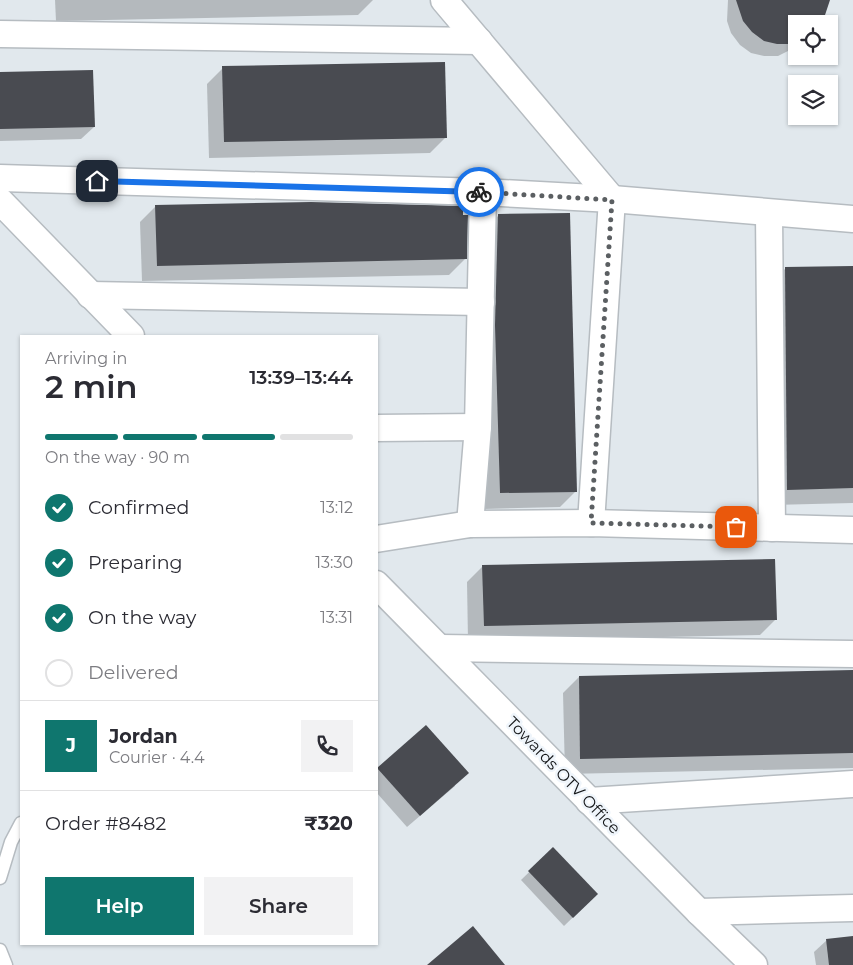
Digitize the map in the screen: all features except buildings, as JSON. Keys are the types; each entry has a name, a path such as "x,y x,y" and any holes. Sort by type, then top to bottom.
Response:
{"street":[{"path":"444,0 612,200 591,523"},
{"path":"0,34 479,41"},
{"path":"0,178 483,192 612,200 769,214 853,218"},
{"path":"470,524 478,427 483,192"},
{"path":"0,201 130,335"},
{"path":"769,214 772,528"},
{"path":"90,295 481,302"},
{"path":"378,428 478,427"},
{"path":"378,539 470,524 591,523 853,530"},
{"name":"Towards OTV Office","path":"378,586 699,912 754,965"},
{"path":"441,648 853,654"},
{"path":"589,801 853,784"},
{"path":"699,912 853,908"}],"lane":[{"path":"0,878 11,842 20,825"},
{"path":"0,950 6,965"}],"way so far":[{"path":"479,192 612,200 591,523 736,527"}],"route":[{"path":"97,181 479,192"}]}
